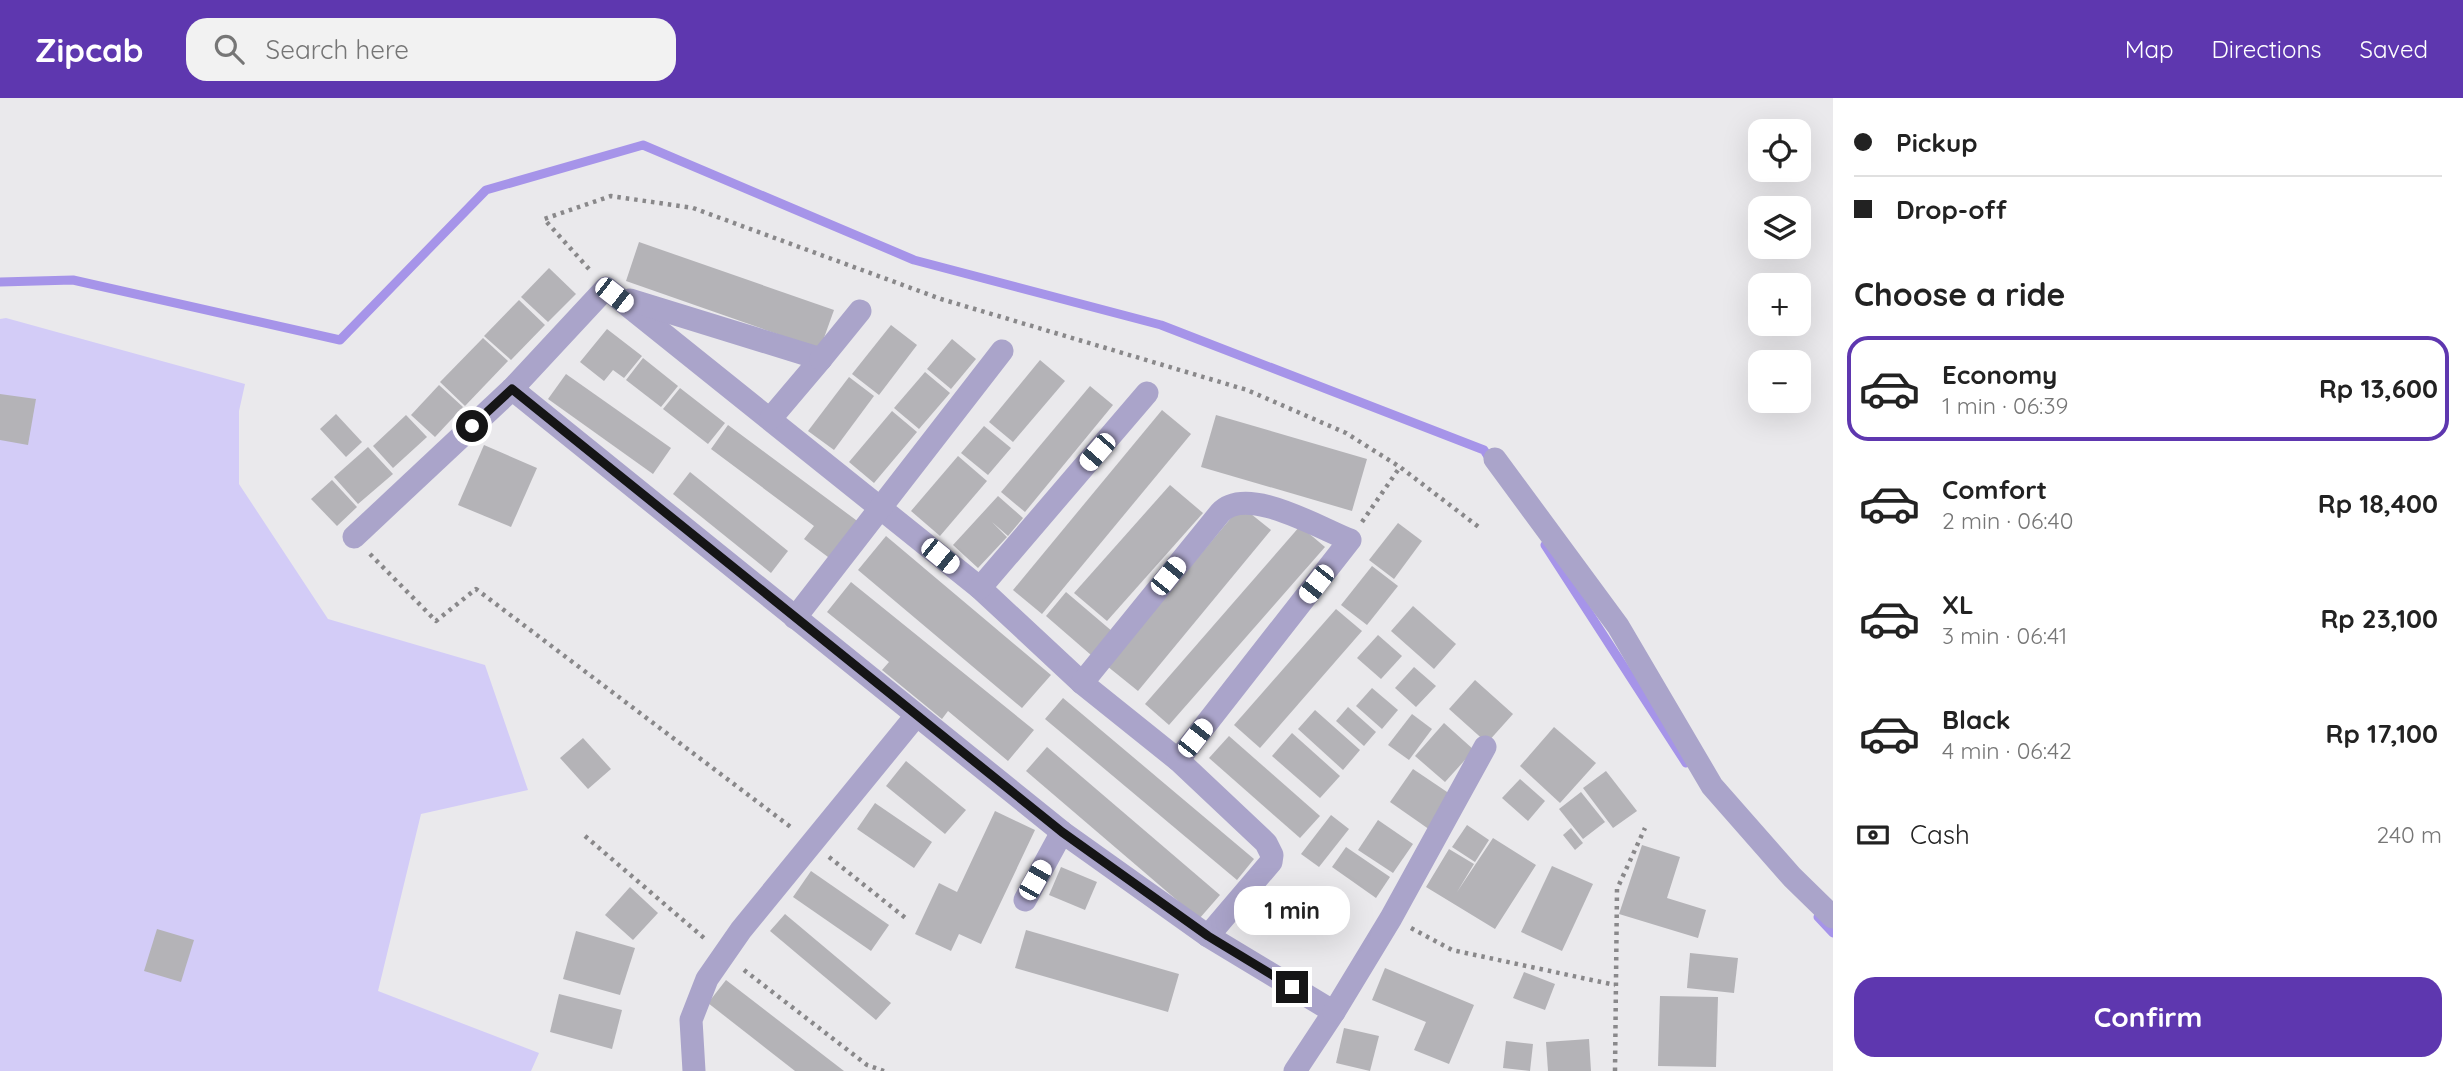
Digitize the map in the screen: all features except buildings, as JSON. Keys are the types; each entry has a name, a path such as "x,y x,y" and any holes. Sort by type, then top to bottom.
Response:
{"street":[{"path":"610,292 821,359"},
{"path":"354,537 512,389 610,292"},
{"path":"610,292 771,418 980,588 1082,683 1178,760 1266,843 1272,855 1271,862 1208,936"},
{"path":"771,418 860,311"},
{"path":"795,618 1002,351"},
{"path":"512,389 915,717 1062,832 1208,936 1334,1012"},
{"path":"980,588 1147,393"},
{"path":"1495,459 1618,626 1712,786 1792,877 1833,917"},
{"path":"1082,683 1220,513 1234,502 1258,502 1350,540 1178,760"},
{"path":"694,1071 691,1020 707,979 811,842 915,717"},
{"path":"1295,1071 1391,918 1485,747"},
{"path":"1025,900 1062,832"}],"path":[{"path":"610,292 544,219 611,196 693,208 941,299 1247,390 1346,433 1400,467 1480,528"},
{"path":"1350,540 1400,467"},
{"path":"354,537 436,621 476,589 811,842 908,920"},
{"path":"1615,1071 1617,889 1645,828"},
{"path":"585,836 724,955 867,1065 884,1071"},
{"path":"1391,918 1452,950 1615,985"}],"shaded area":[{"path":"6,318 245,384 239,411 239,484 328,619 485,665 528,790 421,814 378,991 539,1053 531,1071 0,1071 0,319"}],"waterway":[{"path":"0,282 73,280 340,340 486,190 643,145 914,260 1161,325 1484,450 1492,463"},
{"path":"1545,545 1686,763"},
{"path":"1818,917 1833,933"}],"route":[{"path":"472,426 512,389 915,717 1062,832 1208,936 1292,987"}]}
